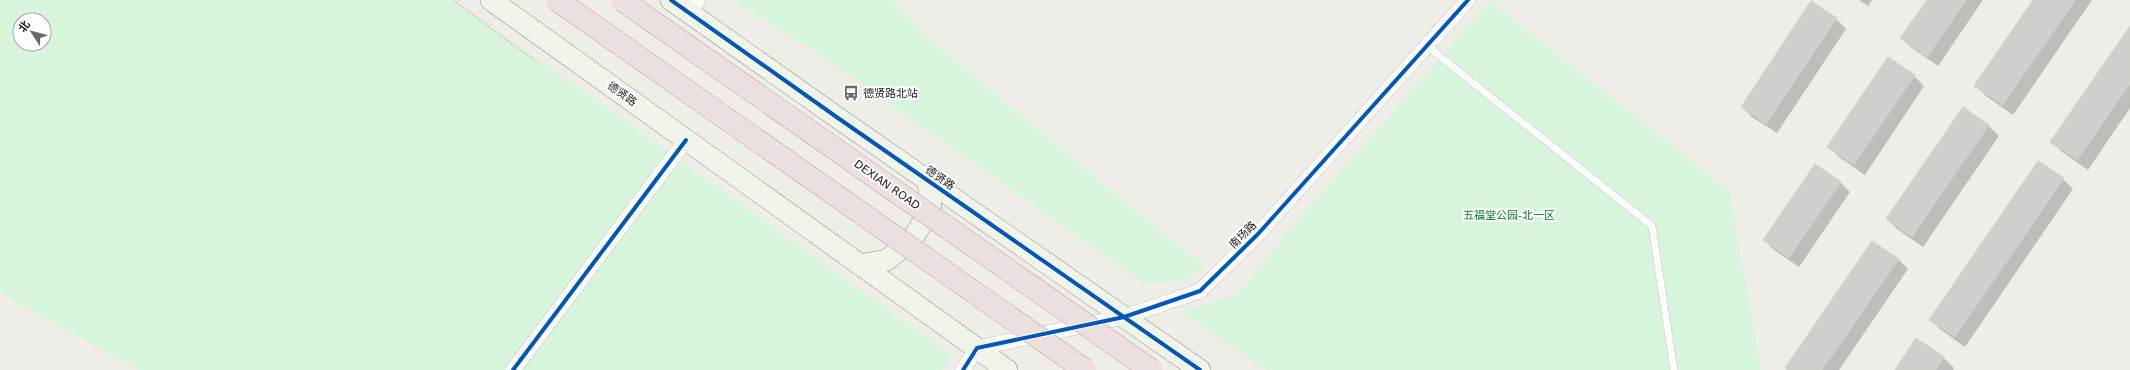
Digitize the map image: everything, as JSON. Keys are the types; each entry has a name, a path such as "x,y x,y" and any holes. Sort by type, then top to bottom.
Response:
{"highway":[{"path":"557,0 1085,370"},
{"name":"DEXIAN ROAD","path":"622,0 1151,370"}],"street":[{"name":"德贤路","path":"491,0 1008,370"},
{"name":"德贤路","path":"671,0 694,6 928,181 1200,370"},
{"name":"南场路","path":"977,348 1124,316 1200,290 1258,234 1468,0"},
{"path":"513,370 686,140"},
{"path":"860,265 887,260 913,238 931,208 928,181"},
{"path":"964,370 977,348"}],"lane":[{"path":"1427,46 1652,226 1674,370"}],"path":[{"path":"453,0 537,62"}],"green space":[{"path":"0,0 449,0 574,84 951,355 943,370 138,370 0,293"},
{"path":"738,0 892,0 923,34 1126,203 1206,267 1200,272 1185,279 1142,282 808,47 739,5"},
{"name":"五福堂公园-北一区","path":"1490,1 1729,191 1761,370 1266,370 1181,312 1239,293 1286,233"}],"building":[{"path":"1927,0 1966,0 1927,57 1900,38"},
{"path":"2033,0 2075,0 2003,105 1974,86"},
{"path":"1811,1 1837,18 1766,124 1741,107"},
{"path":"2130,26 2130,84 2077,160 2050,142"},
{"path":"1888,57 1915,75 1854,165 1827,147"},
{"path":"1963,107 1989,125 1912,237 1886,219"},
{"path":"2038,161 2064,178 1955,337 1929,320"},
{"path":"1815,164 1841,182 1789,258 1763,240"},
{"path":"1872,241 1899,259 1822,370 1788,370 1785,368"},
{"path":"1916,338 1944,357 1936,370 1895,370"}],"cycle path":[{"path":"671,0 1200,370"},
{"path":"963,370 977,348 1124,317 1200,291 1258,234 1468,0"},
{"path":"513,370 686,140"}],"place":[{"name":"德贤路北站","path":"851,93"}]}
